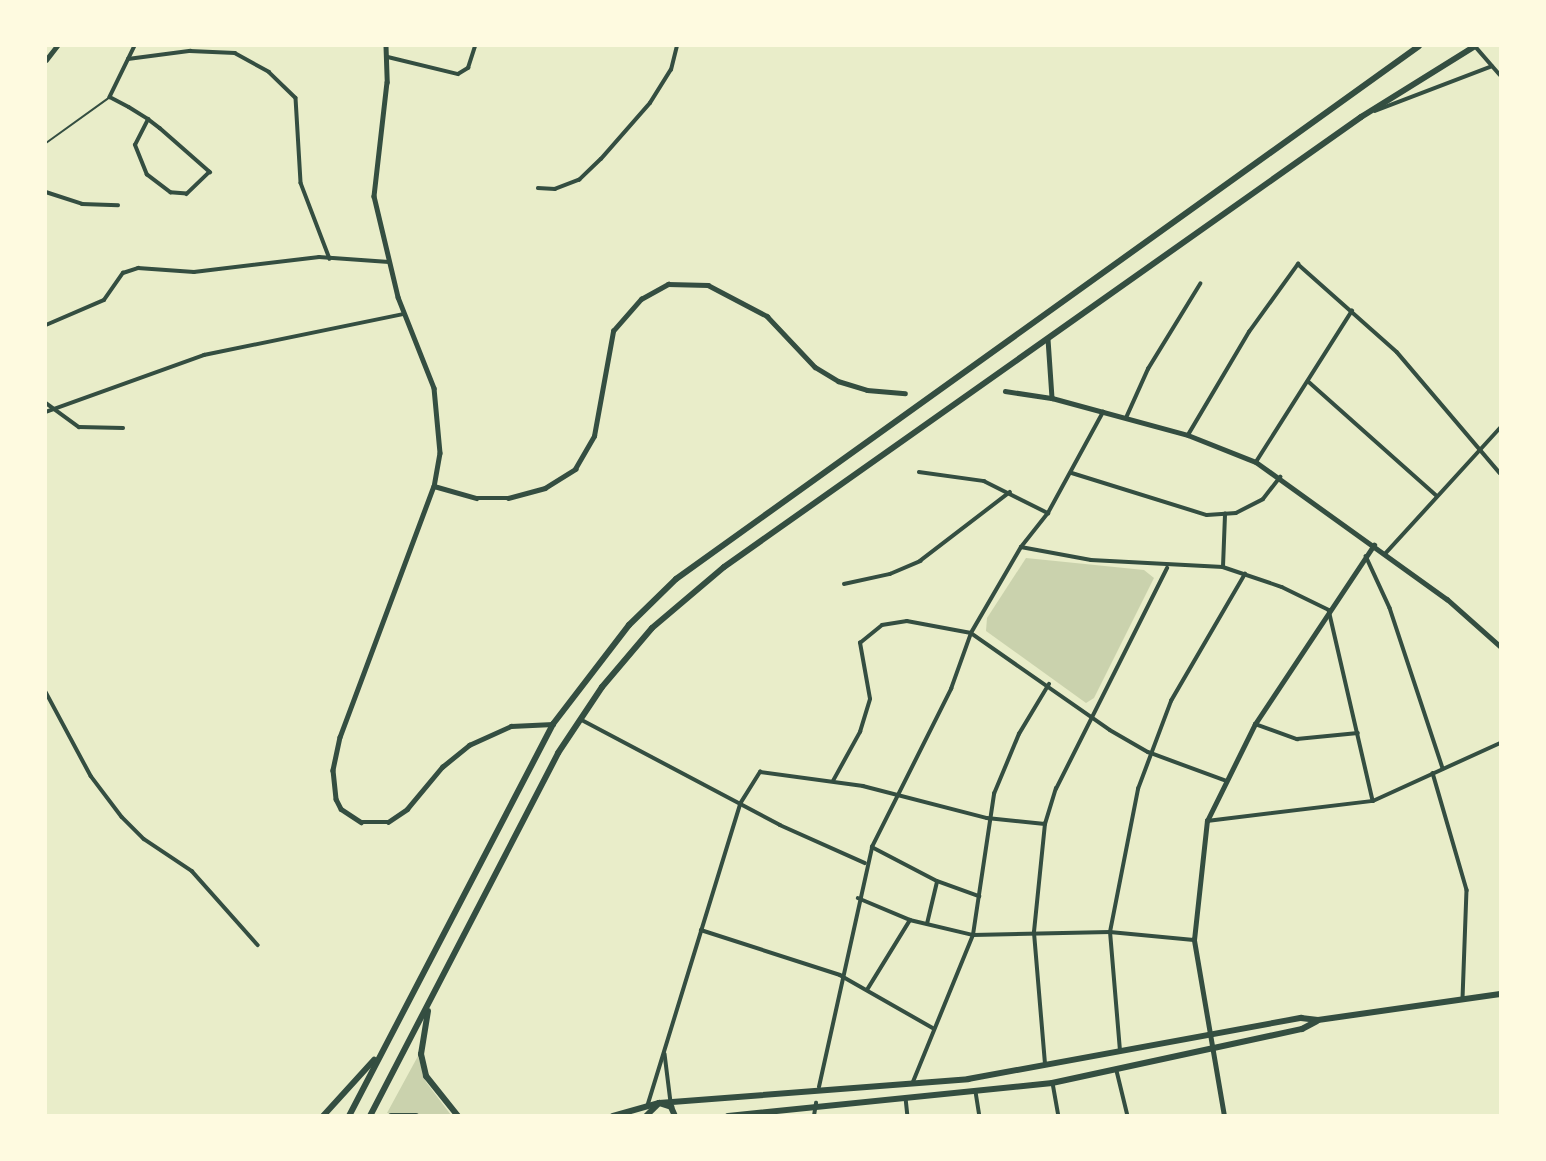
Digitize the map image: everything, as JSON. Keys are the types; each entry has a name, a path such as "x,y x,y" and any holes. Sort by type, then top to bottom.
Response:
{"main road":[{"path":"349,1115 553,724 598,659 676,579 1419,46"},
{"path":"370,1115 429,1006 540,785 580,719 636,645 699,585 1360,117 1475,46"},
{"path":"613,1115 671,1101 819,1087 913,1082 1045,1066 1209,1033 1301,1018 1318,1020 1500,994"},
{"path":"429,1006 421,1054 426,1076 458,1115"},
{"path":"728,1115 816,1103 906,1098 1052,1083 1302,1029 1318,1020"},
{"path":"323,1115 356,1085 386,1045"},
{"path":"659,1103 675,1114"},
{"path":"646,1115 659,1103"},
{"path":"391,1115 416,1115"}],"street":[{"path":"46,60 57,46"},
{"path":"135,46 110,97 148,119 210,172 187,194 171,193 147,175 135,145 148,119"},
{"path":"386,46 388,57 374,196 388,262 440,414 440,453 434,486 340,737 333,770 336,799 341,809 361,822 388,822 407,809 442,767 469,745 512,726 553,724"},
{"path":"388,57 464,73 475,46"},
{"path":"538,188 555,189 579,180 601,159 650,103 671,70 677,46"},
{"path":"1475,46 1500,75"},
{"path":"128,59 190,51 235,53 269,72 296,98 301,183 330,259"},
{"path":"1360,117 1492,66"},
{"path":"46,192 82,204 118,205"},
{"path":"46,325 104,300 123,273 138,268 194,272 330,259 388,262"},
{"path":"1188,435 1248,332 1298,264 1414,369 1500,473"},
{"path":"434,486 476,498 508,498 545,488 575,469 594,436 605,362 617,323 654,290 681,282 708,285 767,316 815,367 838,381 867,390 905,393"},
{"path":"1126,418 1148,369 1200,284"},
{"path":"1256,462 1352,311"},
{"path":"46,412 51,407 241,345 404,314"},
{"path":"1048,339 1052,398"},
{"path":"1308,381 1436,495"},
{"path":"1005,391 1052,398 1188,435 1256,462 1374,545 1500,646"},
{"path":"46,402 89,430 123,428"},
{"path":"819,1087 840,975 865,863 872,846 951,689 971,633 1021,547 1048,513 1072,473 1103,412"},
{"path":"1385,554 1479,447 1500,428"},
{"path":"919,471 984,481 1048,513"},
{"path":"1072,473 1207,515 1225,513 1263,499 1280,477"},
{"path":"844,584 890,574 920,561 1010,492"},
{"path":"1223,567 1225,513"},
{"path":"1224,1115 1194,940 1207,821 1255,723 1374,545"},
{"path":"1021,547 1043,554 1167,568 1223,567 1329,610"},
{"path":"1366,556 1390,608 1443,768"},
{"path":"1045,1066 1034,932 1045,824 1056,789 1167,568"},
{"path":"1120,1052 1110,932 1148,752 1171,701 1245,575"},
{"path":"1329,610 1373,801"},
{"path":"833,781 860,732 870,699 860,643 882,625 907,621 971,633 1148,752 1227,781"},
{"path":"913,1082 973,935 988,818 1018,734 1049,684"},
{"path":"46,692 91,776 122,817 144,839 192,871 258,945"},
{"path":"580,719 740,804 865,863"},
{"path":"1255,723 1297,739 1358,733"},
{"path":"1207,821 1373,801 1500,743"},
{"path":"646,1115 740,804 760,772 833,781 988,818 1045,824"},
{"path":"1433,773 1467,890 1463,1000"},
{"path":"872,846 937,881 979,896"},
{"path":"927,924 937,881"},
{"path":"858,898 910,920 973,935 1110,932 1194,940"},
{"path":"867,991 910,920"},
{"path":"701,930 840,975 933,1029"},
{"path":"664,1052 675,1114"},
{"path":"1117,1070 1128,1115"},
{"path":"1052,1083 1059,1115"},
{"path":"976,1092 980,1115"},
{"path":"906,1098 908,1115"},
{"path":"814,1115 816,1103"}],"lane":[{"path":"46,143 110,97"}],"green space":[{"path":"1026,558 1144,570 1154,578 1094,698 1086,703 986,631 987,618"},
{"path":"418,1056 426,1082 451,1115 387,1113"}]}
